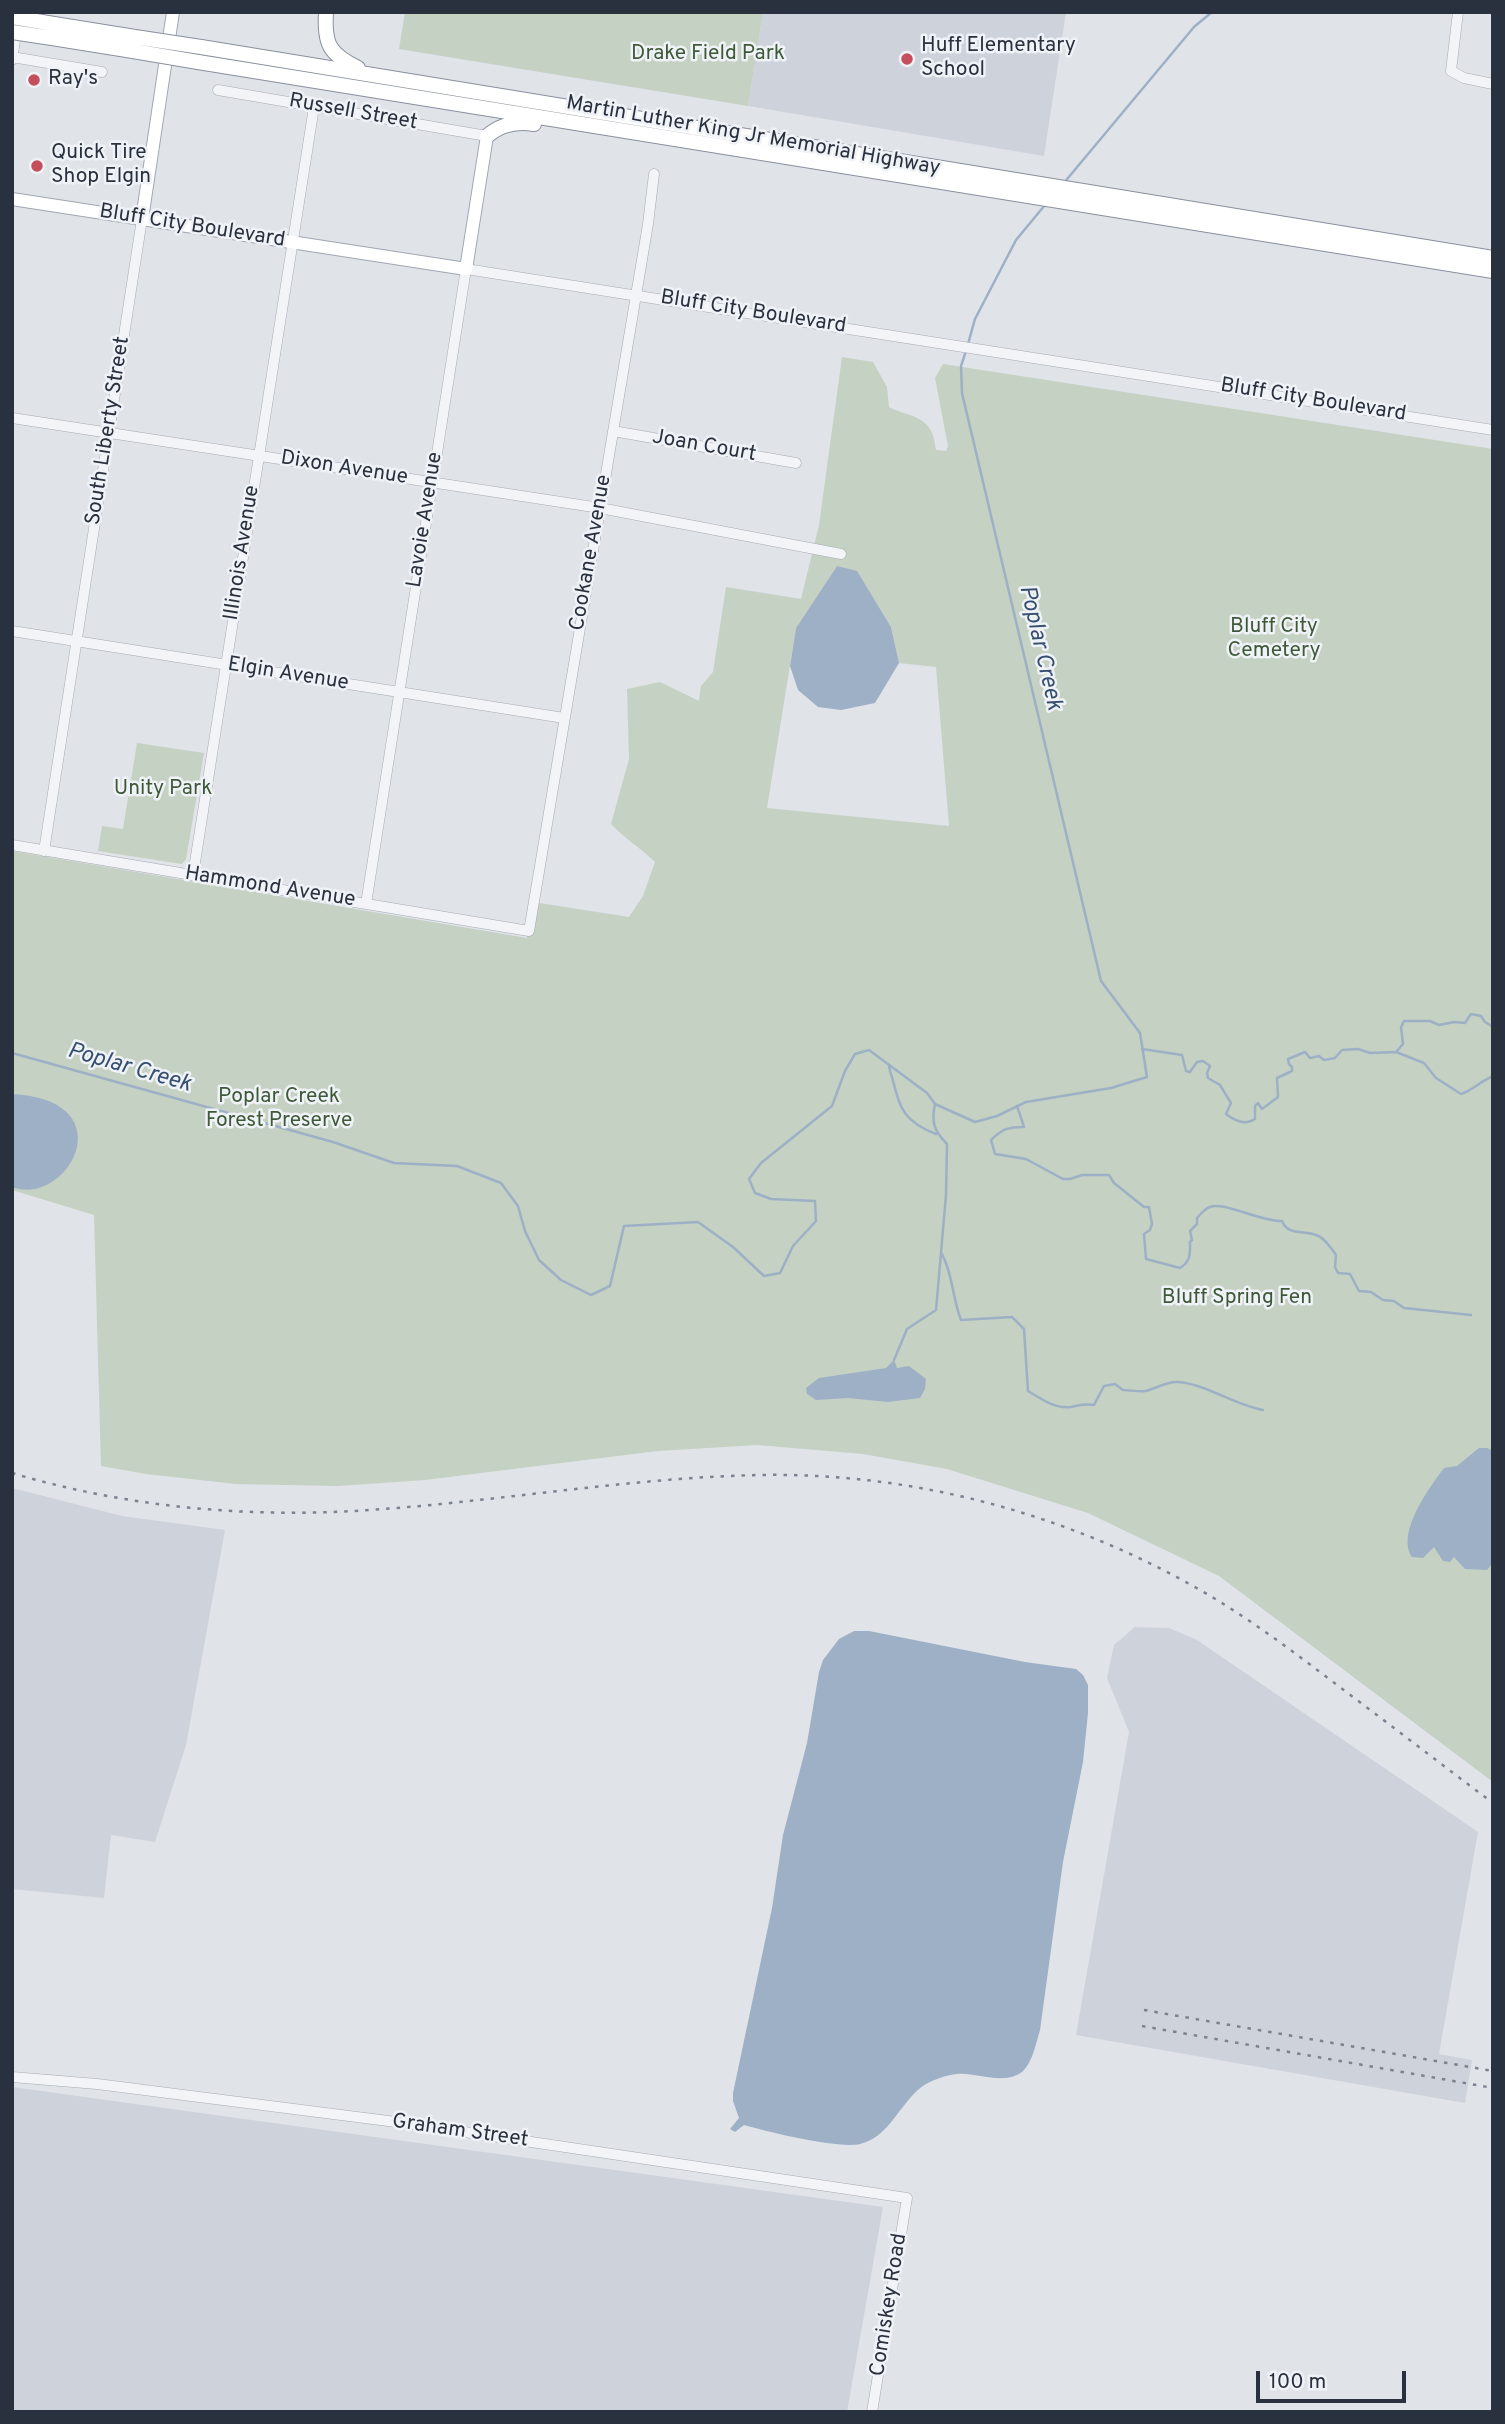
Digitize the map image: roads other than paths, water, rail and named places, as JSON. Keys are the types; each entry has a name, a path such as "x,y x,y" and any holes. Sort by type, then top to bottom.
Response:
{"highway":[{"path":"326,12 325,30 330,48 342,60 372,75"},
{"name":"Martin Luther King Jr Memorial Highway","path":"12,17 53,31 633,131 1031,191 1081,192 1493,258"},
{"name":"Martin Luther King Jr Memorial Highway","path":"12,32 53,31"},
{"name":"Martin Luther King Jr Memorial Highway","path":"200,55 372,75 524,98 1031,191 1065,203 1493,271"},
{"path":"487,136 500,127 519,122 598,134 633,131"}],"main road":[{"name":"South Liberty Street","path":"142,219 173,12"},
{"name":"Lavoie Avenue","path":"466,269 487,136"},
{"name":"Bluff City Boulevard","path":"12,199 466,269"}],"street":[{"path":"20,12 12,58 102,72"},
{"path":"1458,12 1451,71 1464,78 1493,84"},
{"name":"Russell Street","path":"218,90 487,136"},
{"name":"Illinois Avenue","path":"193,875 314,107"},
{"name":"Cookane Avenue","path":"529,931 654,174"},
{"name":"South Liberty Street","path":"44,850 142,219"},
{"name":"Bluff City Boulevard","path":"466,269 1493,430"},
{"name":"Lavoie Avenue","path":"366,904 466,269"},
{"name":"Dixon Avenue","path":"12,418 600,508 841,554"},
{"name":"Joan Court","path":"612,431 796,463"},
{"name":"Elgin Avenue","path":"12,631 564,718"},
{"name":"Hammond Avenue","path":"12,845 529,931"},
{"name":"Graham Street","path":"12,2077 97,2084 404,2123 907,2198"},
{"name":"Comiskey Road","path":"872,2412 907,2198"}],"water":[{"path":"837,566 857,571 891,627 899,663 875,703 841,710 818,707 798,690 790,666 796,628"},
{"path":"12,1094 47,1101 68,1114 77,1132 76,1151 67,1168 52,1182 33,1189 12,1187"},
{"path":"894,1360 897,1368 909,1366 926,1379 920,1398 888,1402 848,1398 816,1400 807,1394 806,1388 819,1378 886,1368"},
{"path":"1479,1448 1493,1451 1493,1563 1487,1570 1465,1569 1454,1557 1450,1562 1443,1561 1434,1547 1423,1558 1412,1557 1408,1536 1423,1499 1444,1468 1457,1466"},
{"path":"854,1631 869,1631 1025,1662 1076,1669 1088,1685 1083,1762 1063,1862 1040,2030 1030,2061 1017,2075 1001,2078 957,2074 933,2080 917,2091 880,2134 860,2144 820,2142 744,2125 735,2132 730,2129 739,2118 733,2093 772,1908 783,1835 807,1743 819,1672 823,1660 839,1639"}],"waterway":[{"name":"Poplar Creek","path":"1063,184 1194,27 1212,12"},
{"name":"Poplar Creek","path":"968,344 975,319 1016,240 1045,205"},
{"name":"Poplar Creek","path":"12,1053 333,1142 394,1163 457,1166 501,1183 518,1206 525,1231 539,1260 561,1280 591,1295 610,1286 624,1226 698,1222 733,1247 764,1276 780,1273 793,1246 816,1221 815,1201 771,1199 755,1193 749,1179 761,1163 832,1106 845,1071 855,1054 869,1050 927,1093 935,1104 975,1122 997,1116 1026,1102 1111,1088 1147,1077 1140,1033 1101,981 962,393 961,366 966,351"},
{"path":"1142,1049 1182,1055 1186,1071 1190,1072 1197,1062 1203,1061 1210,1066 1208,1078 1220,1085 1231,1103 1226,1114 1236,1121 1248,1122 1255,1119 1255,1106 1258,1103 1262,1109 1278,1097 1277,1078 1292,1071 1288,1059 1305,1052 1310,1058 1319,1056 1324,1060 1335,1058 1342,1050 1396,1052 1403,1044 1401,1027 1404,1021 1430,1021 1439,1025 1465,1023 1471,1014 1481,1016 1493,1027"},
{"path":"1396,1052 1424,1063 1436,1078 1461,1094 1493,1076"},
{"name":"Poplar Creek","path":"889,1067 902,1108 914,1122 936,1134"},
{"path":"894,1360 907,1329 936,1310 946,1195 947,1144 935,1126 935,1104"},
{"path":"1017,1106 1024,1127 1006,1129 995,1136 991,1140 995,1154 1026,1159 1063,1179 1082,1175 1109,1175 1114,1183 1144,1207 1149,1207 1152,1224 1150,1230 1144,1234 1146,1259 1180,1268 1189,1257 1192,1240 1190,1231 1197,1224 1197,1218 1208,1208 1224,1207 1282,1221 1292,1231 1319,1236 1336,1255 1335,1267 1338,1273 1350,1274 1359,1291 1371,1292 1404,1308 1471,1315"},
{"path":"941,1252 961,1320 1012,1317 1024,1329 1028,1391 1048,1403 1065,1407 1094,1405 1104,1386 1115,1384 1123,1390 1142,1391 1178,1382 1263,1410"}],"railway":[{"path":"12,1473 91,1493 171,1506 292,1513 386,1509 652,1481 759,1475 877,1481 936,1491 994,1504 1106,1543 1160,1568 1212,1597 1294,1652 1493,1803"},
{"path":"1144,2010 1493,2071"},
{"path":"1142,2026 1493,2088"}],"place":[{"name":"Huff Elementary School","path":"907,59"},
{"name":"Ray's","path":"34,80"},
{"name":"Quick Tire Shop Elgin","path":"37,166"}],"park label":[{"name":"Drake Field Park","path":"708,55"},
{"name":"Bluff City Cemetery","path":"1274,640"},
{"name":"Unity Park","path":"163,790"},
{"name":"Poplar Creek Forest Preserve","path":"279,1110"},
{"name":"Bluff Spring Fen","path":"1237,1299"}]}
